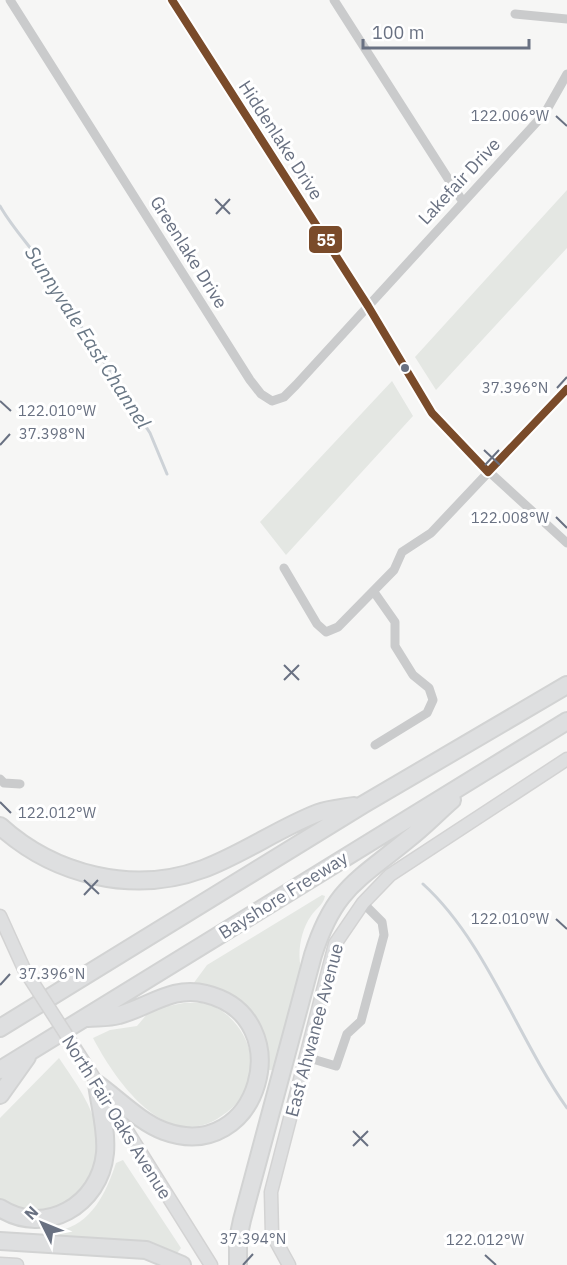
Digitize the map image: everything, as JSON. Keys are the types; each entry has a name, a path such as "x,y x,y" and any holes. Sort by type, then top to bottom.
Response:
{"highway":[{"name":"Bayshore Freeway","path":"0,1028 364,804 567,685"},
{"name":"Bayshore Freeway","path":"0,1070 567,721"},
{"path":"238,1265 238,1239 242,1220 313,955 326,918 354,881 407,840 481,773"},
{"path":"0,826 34,853 84,875 158,879 202,869 320,812 364,804"},
{"path":"84,1018 118,1016 174,993 206,994 236,1010 250,1027 259,1052 258,1084 245,1109 234,1121 209,1133 187,1136 156,1127 97,1084"},
{"path":"0,1095 31,1050"},
{"path":"0,1208 17,1217 50,1219 72,1209 91,1192 98,1181 105,1154 97,1084"},
{"path":"0,1241 146,1250 182,1265"}],"street":[{"name":"Greenlake Drive","path":"10,0 261,394 272,401 284,397 368,306"},
{"name":"Hiddenlake Drive","path":"172,0 368,306 432,413 488,472 567,543"},
{"path":"334,0 463,202"},
{"path":"515,14 567,19"},
{"name":"Lakefair Drive","path":"368,306 545,113 567,74"},
{"path":"284,568 317,624 326,632 338,627 394,570 402,552 431,533 567,389"},
{"path":"374,592 395,622 394,646 413,675 429,688 433,700 427,713 375,746"},
{"name":"East Ahwanee Avenue","path":"289,1265 272,1234 271,1192 335,944 346,924 390,875 567,759"},
{"path":"0,778 4,783 20,784"},
{"path":"306,1057 336,1066 347,1035 361,1021 384,935 382,922 363,903"},
{"name":"North Fair Oaks Avenue","path":"0,916 24,969"},
{"name":"North Fair Oaks Avenue","path":"0,937 24,969 211,1265"},
{"path":"0,1264 17,1265"}],"shaded area":[{"path":"567,190 567,248 436,390 415,357"},
{"path":"392,381 413,416 286,555 260,522"},
{"path":"322,895 325,896 323,902 311,916 302,934 299,955 301,968 275,1070 269,1070 266,1066 263,1041 193,984 207,965"},
{"path":"184,1003 207,1004 228,1016 244,1036 251,1061 248,1085 239,1100 217,1119 197,1126 178,1125 160,1118 143,1106 127,1090 93,1038 110,1030 137,1026 148,1013"},
{"path":"59,1058 84,1096 90,1110 98,1138 98,1153 93,1173 85,1190 56,1214 21,1212 0,1201 0,1118"},
{"path":"123,1160 181,1248 175,1256 58,1241 58,1231 80,1222 96,1206 108,1185 116,1163"}],"waterway":[{"name":"Sunnyvale East Channel","path":"0,206 45,267 150,433 167,474"},
{"name":"Sunnyvale East Channel","path":"423,884 465,933 549,1081 567,1108"}],"transit line":[{"name":"55","path":"172,0 368,306 432,413 488,472"},
{"name":"55","path":"488,472 567,389"}]}
